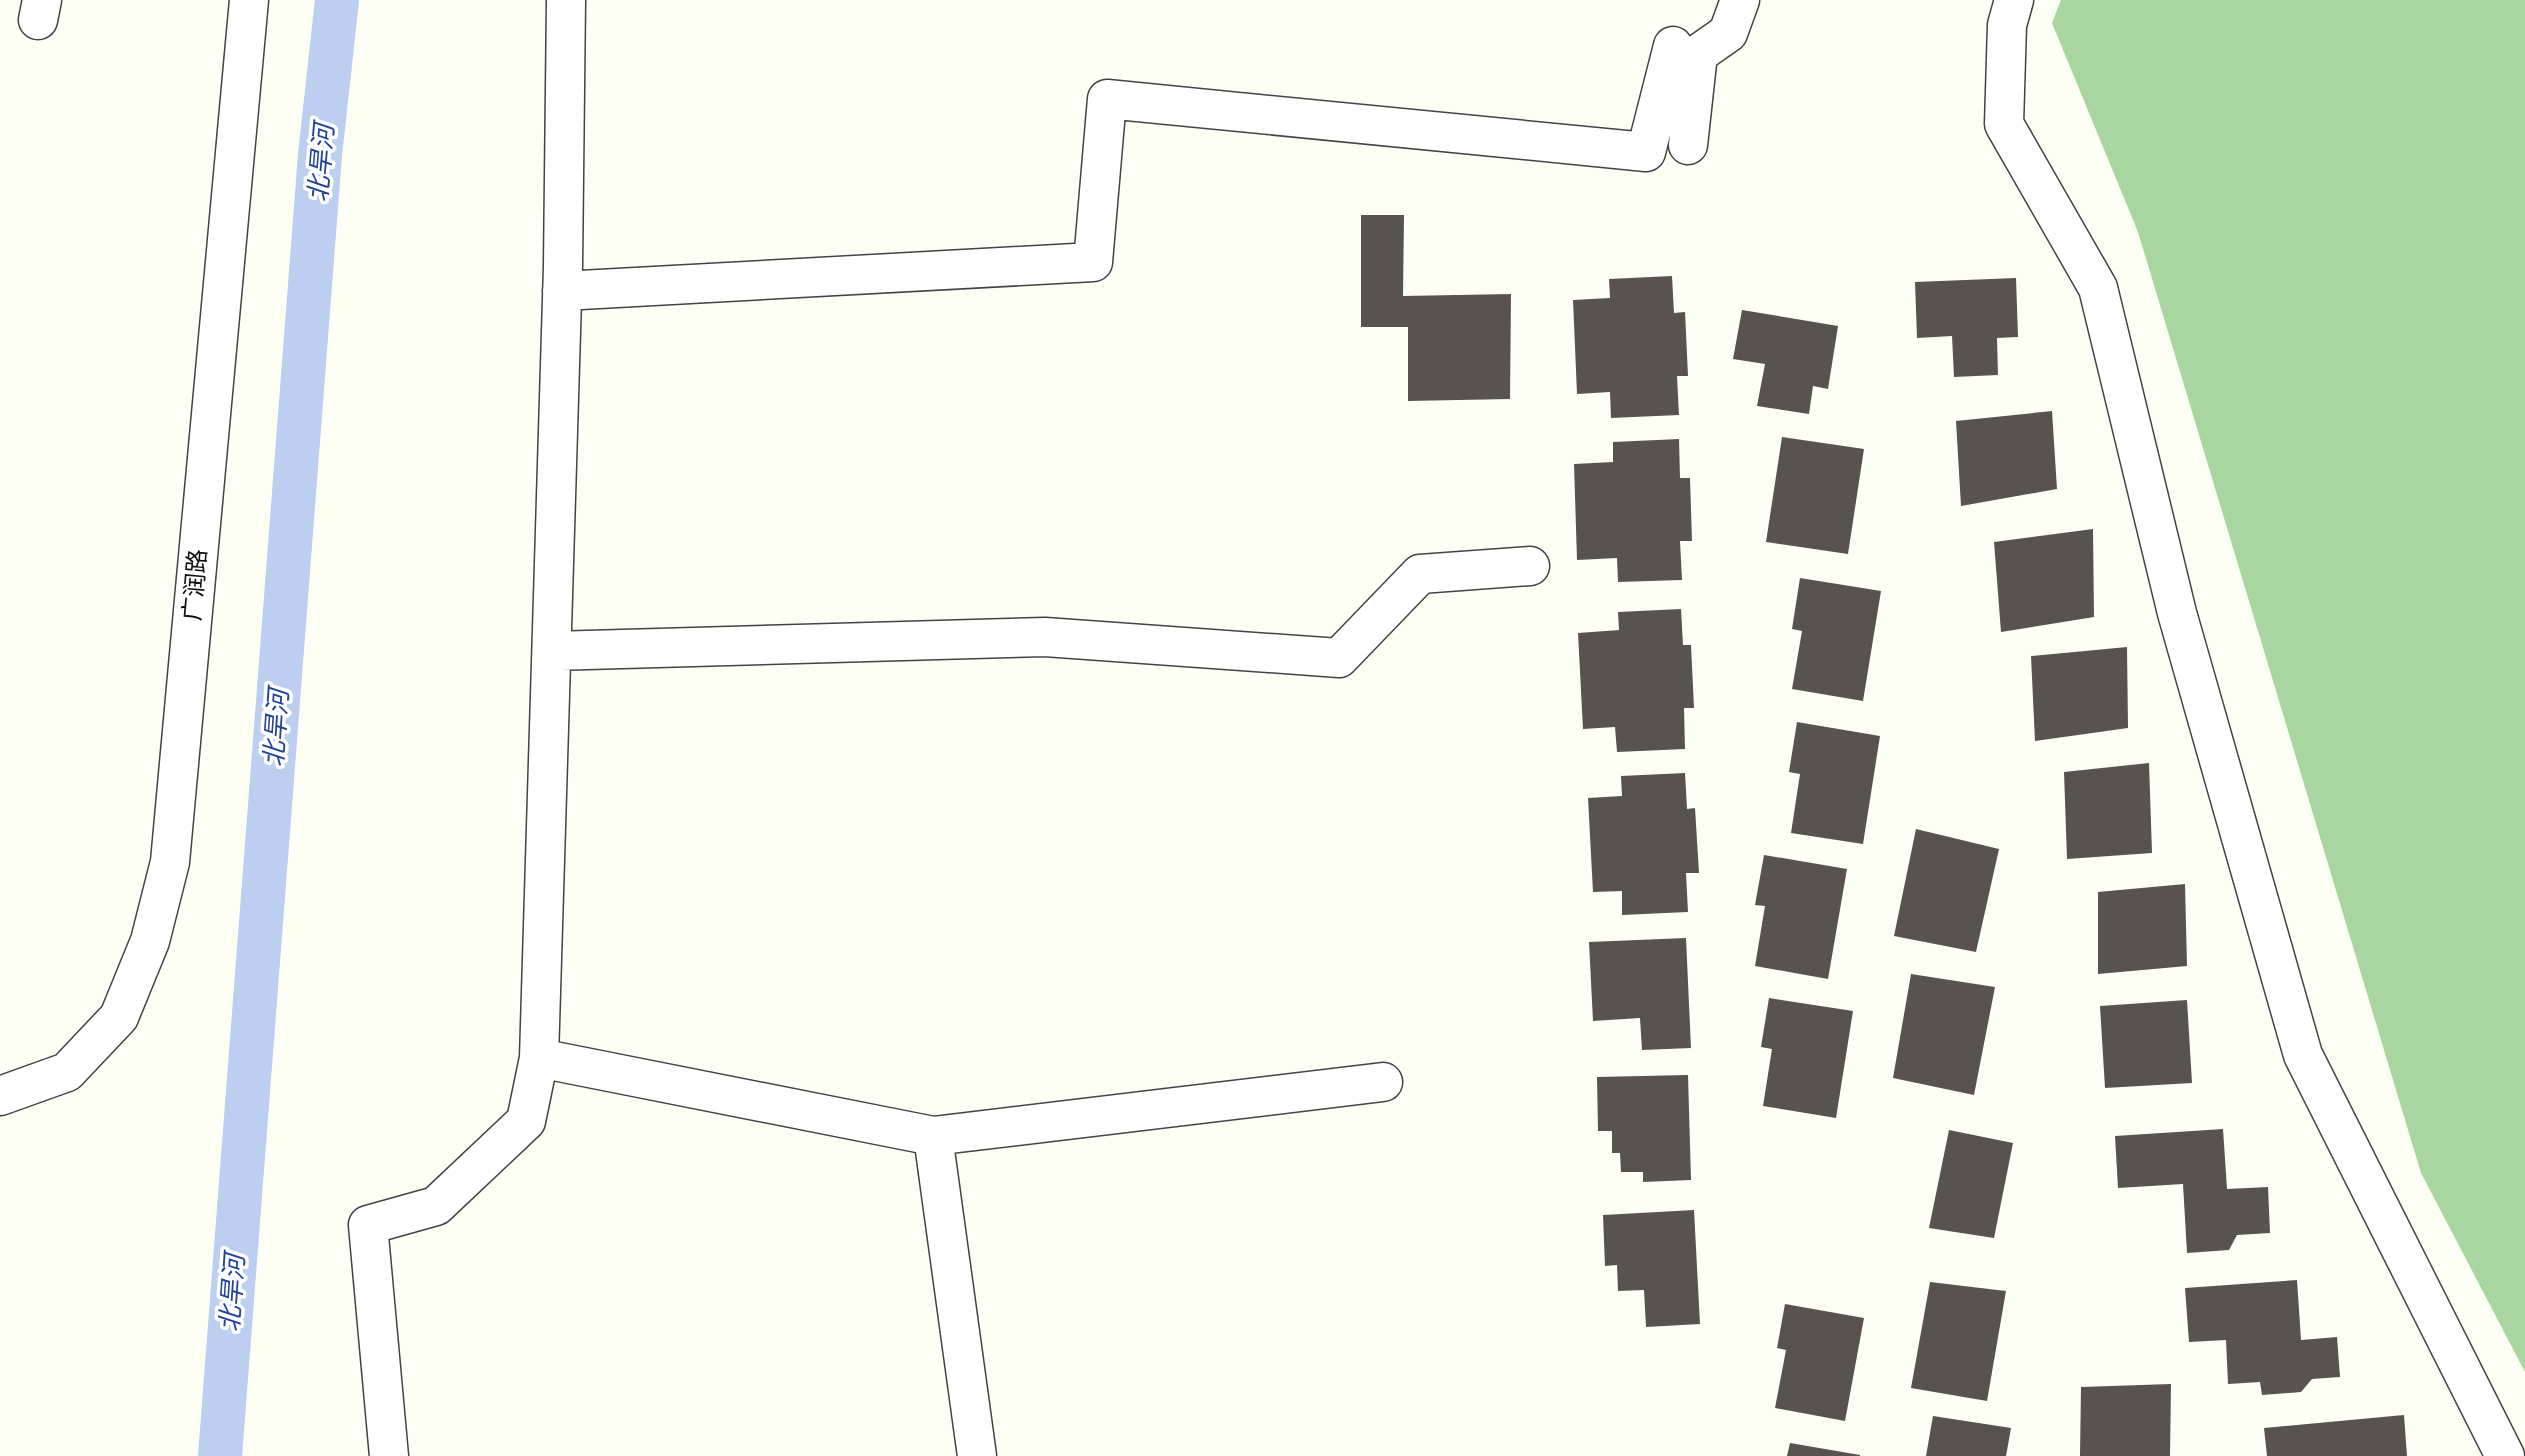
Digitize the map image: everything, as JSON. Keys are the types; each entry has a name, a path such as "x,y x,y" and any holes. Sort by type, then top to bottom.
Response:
{"street":[{"name":"广润路","path":"0,1096 67,1072 119,1017 150,941 170,862 249,0"},
{"path":"389,1456 368,1225 436,1206 526,1121 539,1058 562,291 566,0"},
{"path":"1688,145 1698,54 1728,33 1740,0"},
{"path":"2014,0 2007,25 2004,124 2098,288 2177,613 2303,1055 2505,1456"},
{"path":"562,291 1093,262 1107,99 1646,152 1673,46"},
{"path":"552,651 1045,637 1339,658 1420,574 1530,566"},
{"path":"539,1058 933,1136 1383,1082"},
{"path":"933,1136 976,1456"}],"green space":[{"path":"2061,0 2525,0 2525,1372 2421,1173 2138,232 2052,23"}],"building":[{"path":"1361,215 1404,215 1403,296 1511,294 1510,399 1408,401 1408,327 1361,327"},
{"path":"1672,276 1674,313 1685,312 1688,376 1677,376 1679,415 1611,418 1610,392 1577,394 1573,300 1610,298 1609,279"},
{"path":"2016,278 2018,337 1997,338 1998,375 1954,377 1952,336 1917,338 1915,282"},
{"path":"1742,310 1838,326 1828,389 1813,386 1809,414 1757,406 1765,364 1733,359"},
{"path":"2052,411 2057,489 1961,506 1956,421"},
{"path":"1782,437 1864,449 1848,554 1766,542"},
{"path":"1679,439 1680,478 1690,478 1692,541 1680,541 1682,580 1618,582 1617,558 1577,560 1574,464 1613,462 1613,442"},
{"path":"2093,529 2094,617 2001,632 1994,542"},
{"path":"1800,578 1881,591 1863,701 1792,689 1802,631 1792,629"},
{"path":"1681,609 1683,645 1691,645 1694,708 1684,708 1685,749 1617,752 1615,727 1583,729 1578,633 1619,630 1618,612"},
{"path":"2127,647 2128,728 2035,741 2031,656"},
{"path":"1797,722 1880,736 1863,844 1791,833 1800,774 1789,772"},
{"path":"2149,763 2152,853 2067,859 2064,772"},
{"path":"1685,773 1687,809 1695,808 1699,873 1686,873 1688,912 1622,915 1622,891 1593,892 1588,798 1622,796 1621,776"},
{"path":"1916,829 1999,849 1976,952 1894,936"},
{"path":"1764,855 1847,869 1828,979 1755,966 1765,906 1755,905"},
{"path":"2185,884 2187,966 2098,974 2098,892"},
{"path":"1686,938 1691,1048 1642,1050 1640,1018 1593,1021 1589,942"},
{"path":"1911,974 1995,987 1974,1095 1893,1078"},
{"path":"1769,998 1853,1011 1836,1118 1763,1106 1772,1049 1761,1047"},
{"path":"2187,1000 2192,1083 2105,1088 2100,1006"},
{"path":"1688,1075 1691,1180 1643,1182 1643,1172 1621,1172 1620,1153 1612,1153 1612,1131 1598,1131 1597,1077"},
{"path":"2223,1129 2227,1189 2268,1187 2270,1233 2237,1235 2229,1250 2187,1253 2183,1184 2118,1188 2115,1136"},
{"path":"1949,1130 2013,1143 1994,1238 1929,1228"},
{"path":"1694,1210 1700,1324 1646,1327 1644,1290 1618,1291 1617,1265 1605,1266 1603,1215"},
{"path":"2297,1280 2301,1340 2337,1337 2340,1377 2312,1379 2301,1392 2262,1395 2260,1382 2228,1384 2226,1340 2189,1342 2185,1288"},
{"path":"1930,1282 2006,1291 1987,1401 1911,1388"},
{"path":"1785,1304 1864,1318 1845,1421 1775,1408 1786,1350 1777,1348"},
{"path":"2171,1384 2170,1456 2080,1456 2081,1387"},
{"path":"2404,1415 2407,1456 2267,1456 2264,1428"},
{"path":"1933,1416 2011,1428 2006,1456 1926,1456"},
{"path":"1790,1443 1860,1455 1860,1456 1787,1456"}],"waterway":[{"name":"北旱河","path":"220,1456 320,155 337,0"}]}
